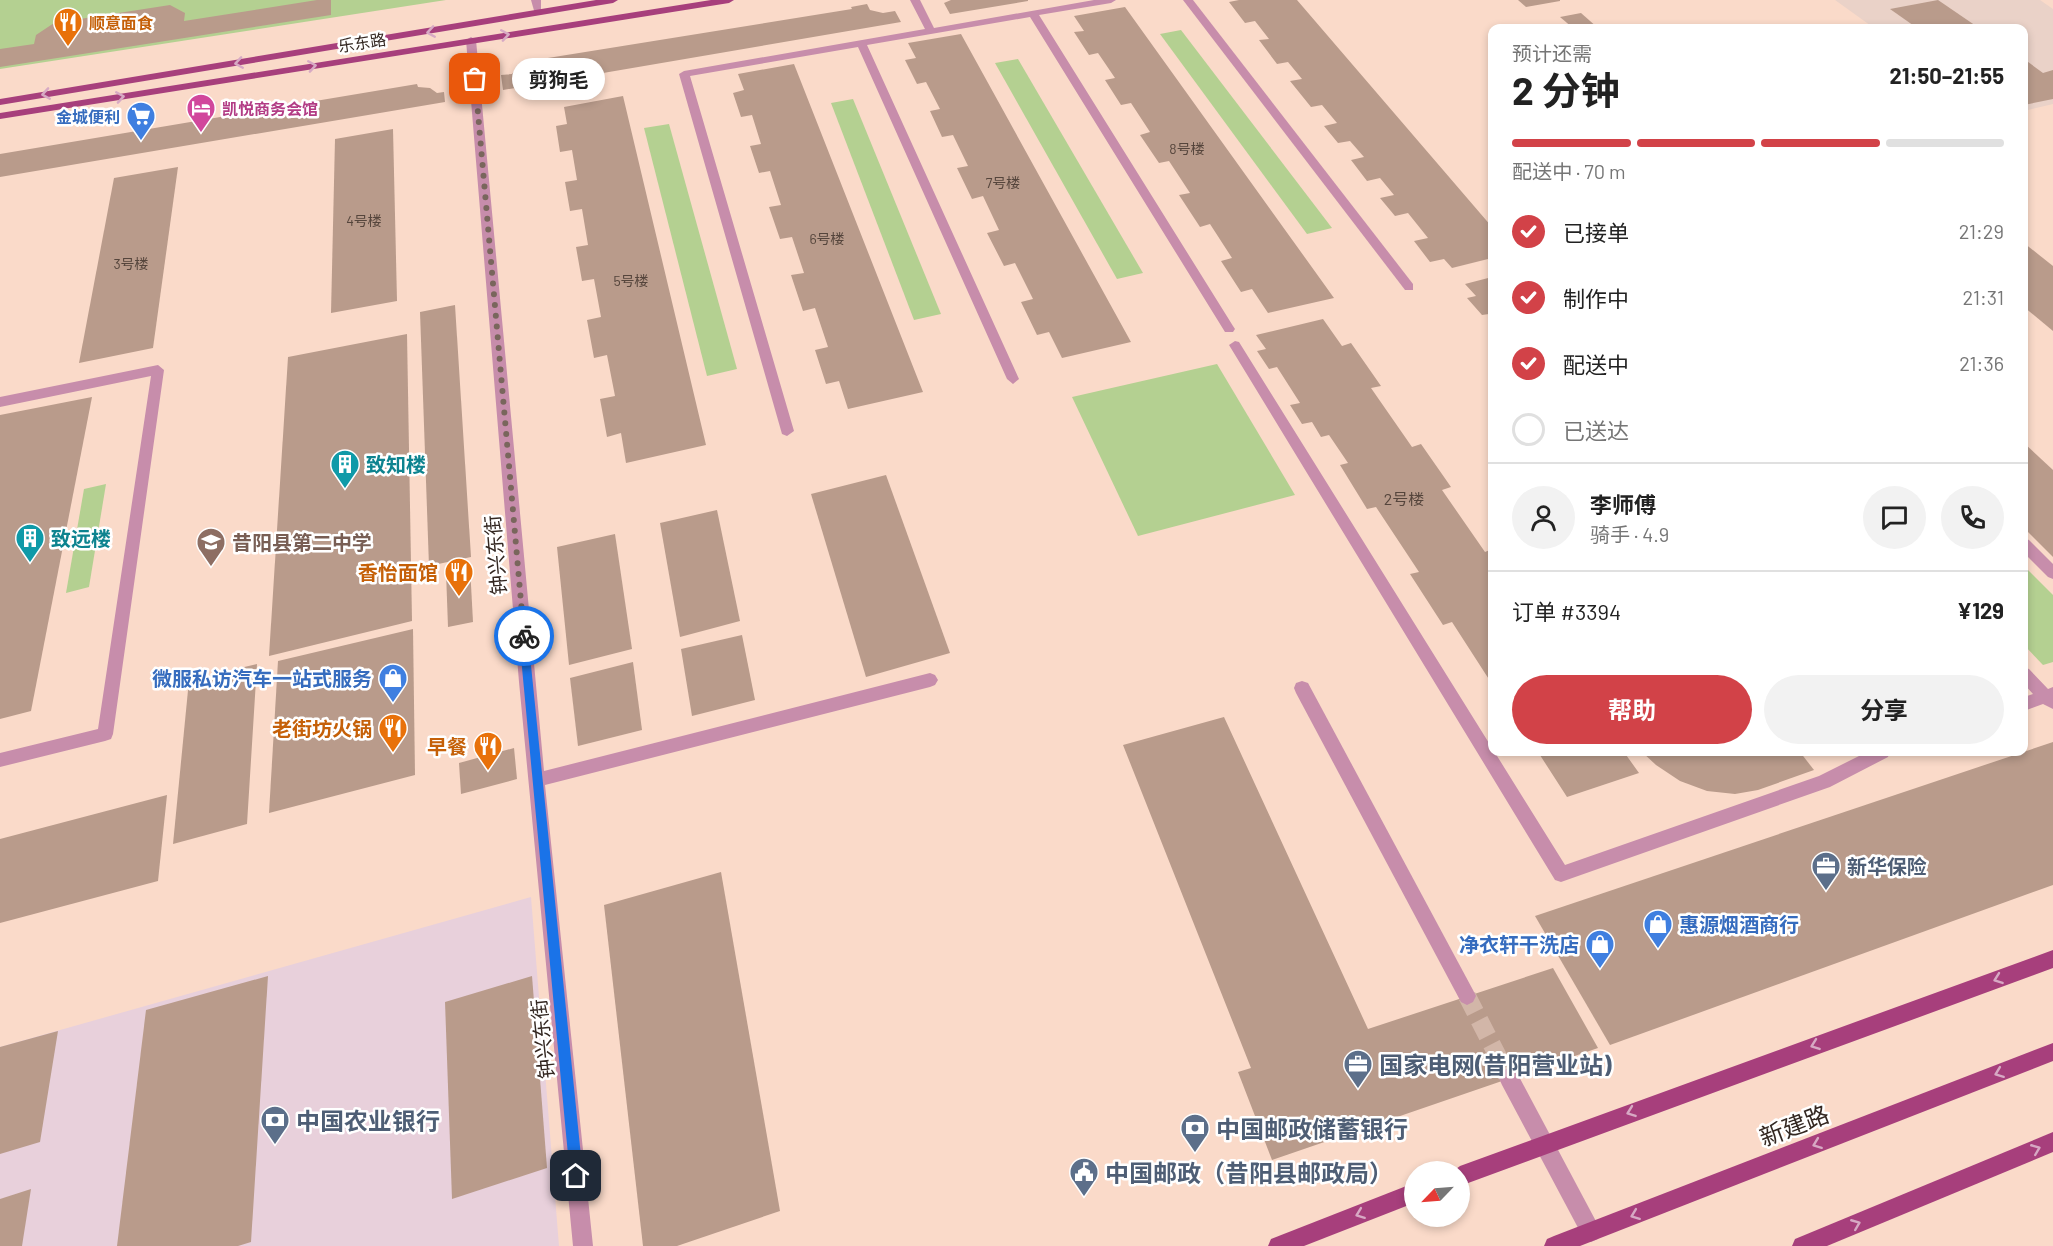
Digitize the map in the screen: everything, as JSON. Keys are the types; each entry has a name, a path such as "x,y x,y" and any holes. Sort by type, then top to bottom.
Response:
{"main road":[{"name":"乐东路","path":"0,102 613,0"},
{"name":"乐东路","path":"0,116 729,0"},
{"path":"1470,1172 2053,959"},
{"name":"新建路","path":"1554,1246 2053,1052"},
{"path":"1802,1246 2053,1142"},
{"path":"1278,1246 1404,1197"}],"street":[{"path":"536,0 538,12"},
{"path":"915,0 931,31"},
{"path":"787,431 684,74 1111,0"},
{"path":"1188,0 1409,287"},
{"path":"1033,14 1229,329"},
{"name":"钟兴东街","path":"471,40 583,1246"},
{"path":"862,44 1013,379"},
{"path":"1235,345 1488,756"},
{"path":"0,402 158,370 105,734 0,760"},
{"path":"2028,548 2053,573"},
{"path":"2028,678 2050,698"},
{"path":"538,780 930,680"},
{"path":"1302,688 1467,996"},
{"path":"2028,703 2050,698"},
{"path":"1488,756 1561,874 1824,782 1874,756"},
{"path":"1509,1078 1591,1232"}],"shaded area":[{"path":"1835,0 2040,0 2053,9 2053,104 2028,110 2028,24 1868,24"},
{"name":"中国农业银行","path":"531,897 559,1246 0,1246 0,1047"}],"green space":[{"path":"0,0 446,0 0,69"},
{"path":"1181,30 1332,228 1307,234 1160,34"},
{"path":"1018,59 1143,273 1117,279 995,63"},
{"path":"853,99 941,314 914,320 831,103"},
{"path":"669,124 737,369 707,376 644,128"},
{"path":"1217,364 1295,495 1138,536 1072,397"},
{"path":"106,484 89,587 66,593 84,489"},
{"path":"2028,570 2053,595 2053,662 2043,665 2028,649"}],"building":[{"path":"317,0 331,0 331,15 0,67 0,49 34,44 36,35 54,23 170,5 185,13 184,21"},
{"path":"951,0 1028,1 950,14 944,3"},
{"path":"1297,0 1488,222 1488,259 1452,268 1444,259 1430,262 1414,241 1428,238 1408,213 1395,216 1380,198 1394,195 1380,178 1367,181 1351,160 1364,157 1350,141 1338,143 1324,126 1337,123 1322,105 1311,107 1290,81 1302,79 1288,62 1277,64 1259,40 1269,39 1255,21 1245,23 1229,2"},
{"path":"1518,0 1560,0 1560,1 1526,7"},
{"path":"1938,0 1973,24 1911,24 1890,9"},
{"path":"867,4 870,10 883,13 895,11 901,22 503,90 501,75 512,74 516,69 524,67 523,62 852,9 851,7"},
{"path":"1125,7 1334,298 1268,313 1252,289 1241,292 1221,261 1232,258 1210,224 1200,227 1179,195 1190,193 1169,161 1159,163 1140,135 1150,132 1131,103 1121,105 1105,80 1115,78 1098,53 1089,55 1074,32 1084,31 1074,16"},
{"path":"1581,13 1593,24 1568,24 1560,17"},
{"path":"961,34 1131,342 1062,358 1049,332 1037,335 1021,302 1033,299 1015,263 1004,266 987,233 999,230 983,196 972,199 957,168 968,166 953,135 942,137 930,111 940,109 926,82 917,84 905,60 916,58 908,43"},
{"path":"2028,62 2043,73 2053,70 2053,99 2028,104"},
{"path":"794,64 923,392 848,409 839,381 826,384 815,350 828,347 815,308 803,311 791,275 804,273 792,237 780,239 769,207 781,205 770,171 759,173 750,146 761,144 752,115 741,117 733,93 744,90 738,74"},
{"path":"417,84 418,87 430,88 437,93 444,92 445,102 0,177 0,154"},
{"path":"623,96 706,445 626,463 621,433 607,437 600,399 615,396 607,355 594,358 587,320 601,317 594,279 582,281 576,247 588,245 582,209 570,211 565,182 577,180 572,150 560,152 556,126 567,124 564,107"},
{"path":"393,129 397,301 331,313 335,139"},
{"path":"178,167 153,348 79,363 114,178"},
{"path":"2028,246 2053,266 2053,331 2028,310"},
{"path":"1488,278 1488,314 1482,315 1467,298 1476,296 1465,284"},
{"path":"455,305 471,557 429,566 420,312"},
{"path":"1323,319 1342,346 1351,343 1381,386 1371,388 1412,447 1421,444 1451,487 1442,490 1485,552 1488,551 1488,678 1452,622 1443,625 1410,574 1419,572 1376,507 1367,509 1340,465 1348,463 1329,435 1321,437 1312,422 1302,424 1290,405 1300,403 1277,367 1269,369 1257,351 1266,349 1256,335"},
{"name":"致知楼","path":"407,334 412,621 269,656 288,357"},
{"name":"致远楼","path":"92,397 31,711 0,719 0,415"},
{"path":"2028,447 2053,470 2053,557 2028,532"},
{"path":"886,475 950,653 866,677 811,494"},
{"path":"717,510 740,621 680,637 660,523"},
{"path":"615,534 632,649 569,665 557,547"},
{"name":"香怡面馆","path":"470,566 473,622 448,627 446,572"},
{"path":"413,629 415,775 269,813 278,661"},
{"path":"742,635 755,700 692,716 681,649"},
{"path":"633,662 642,730 578,746 570,678"},
{"path":"257,664 247,824 173,844 189,680"},
{"path":"1224,717 1368,1029 1553,968 1598,1048 1272,1160 1238,1072 1251,1068 1123,745"},
{"path":"2053,742 2053,885 1610,1045 1535,916 2011,756 2028,756 2028,750"},
{"name":"早餐","path":"514,748 517,779 461,794 459,763"},
{"path":"1541,756 1627,756 1639,773 1567,797"},
{"path":"1646,756 1803,756 1814,770 1758,790 1735,794 1707,791 1680,781"},
{"path":"167,795 158,881 0,923 0,839"},
{"path":"721,872 780,1211 677,1246 643,1246 604,905"},
{"path":"268,976 251,1242 238,1246 117,1246 146,1010"},
{"path":"532,976 547,1168 452,1199 445,1002"},
{"path":"58,1031 40,1142 0,1154 0,1047"},
{"path":"31,1189 22,1246 0,1246 0,1199"}],"tunnel":[{"path":"1467,996 1509,1078"}],"way so far":[{"path":"475,79 524,636"}],"place":[{"name":"顺意面食","path":"68,48"},
{"name":"剪狗毛","path":"475,79"},
{"name":"凯悦商务会馆","path":"201,134"},
{"name":"金城便利","path":"141,142"},
{"name":"致知楼","path":"345,490"},
{"name":"致远楼","path":"30,564"},
{"name":"昔阳县第二中学","path":"211,568"},
{"name":"香怡面馆","path":"459,598"},
{"name":"微服私访汽车一站式服务","path":"393,704"},
{"name":"老街坊火锅","path":"393,754"},
{"name":"早餐","path":"488,772"},
{"name":"新华保险","path":"1826,892"},
{"name":"惠源烟酒商行","path":"1658,950"},
{"name":"净衣轩干洗店","path":"1600,970"},
{"name":"国家电网(昔阳营业站)","path":"1358,1090"},
{"name":"中国农业银行","path":"275,1146"},
{"name":"中国邮政储蓄银行","path":"1195,1154"},
{"name":"中国邮政（昔阳县邮政局）","path":"1084,1198"}],"route":[{"path":"524,636 576,1176"}]}
